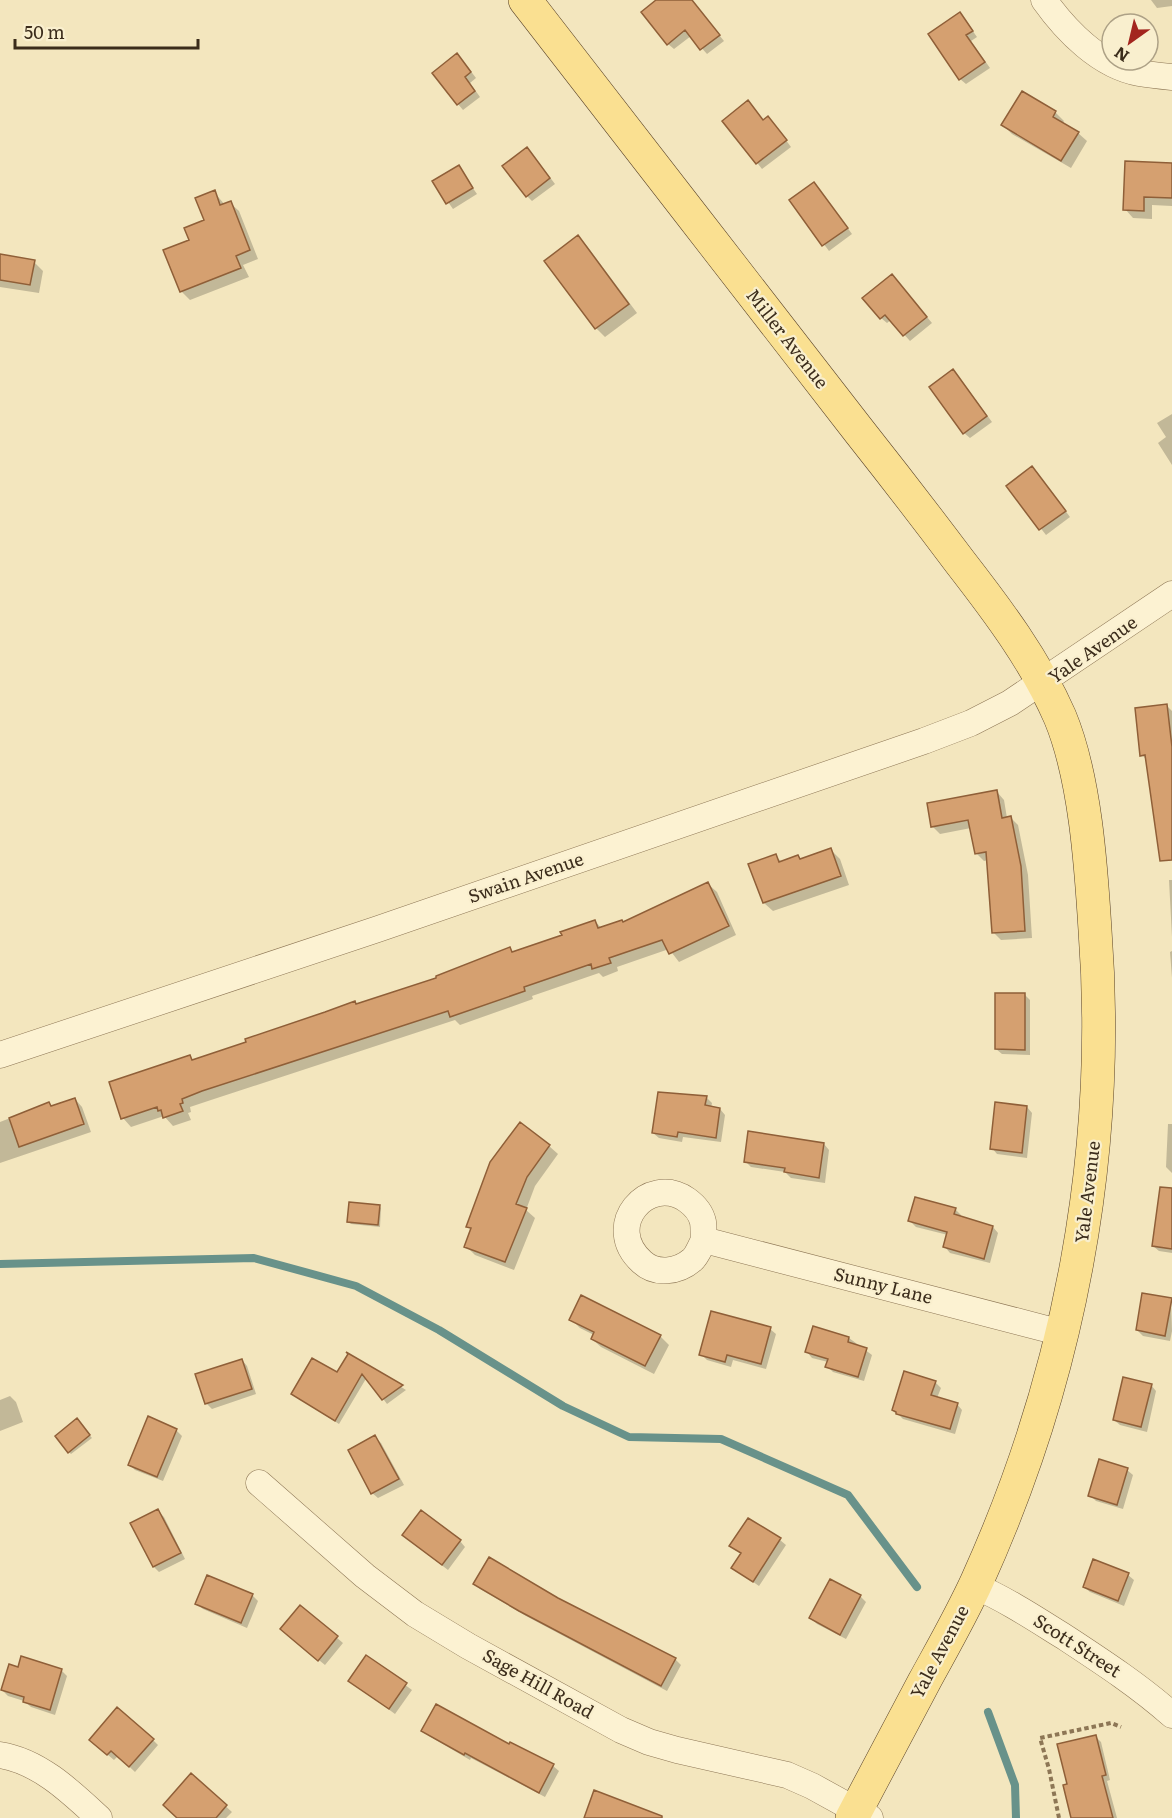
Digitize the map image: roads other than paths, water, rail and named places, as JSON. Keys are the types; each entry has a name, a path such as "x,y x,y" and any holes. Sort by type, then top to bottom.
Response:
{"main road":[{"name":"Miller Avenue","path":"525,0 972,577 1018,640 1043,682"},
{"name":"Yale Avenue","path":"859,1815 975,1586 1004,1519 1025,1459 1062,1333 1079,1256 1097,1115 1100,1039 1098,959 1085,824 1075,771 1062,723 1043,682"}],"street":[{"path":"1044,0 1071,34 1103,59 1137,73 1172,77"},
{"name":"Yale Avenue","path":"1043,682 1172,594"},
{"name":"Swain Avenue","path":"0,1055 378,929 924,741 971,723 1010,703 1043,682"},
{"name":"Sunny Lane","path":"704,1240 1062,1333"},
{"name":"Sage Hill Road","path":"259,1483 365,1576 415,1614 468,1646 621,1730 649,1742 677,1750 787,1775 812,1786 859,1815"},
{"name":"Scott Street","path":"975,1586 1005,1599 1112,1668 1172,1715"},
{"path":"0,1755 39,1770 68,1789 99,1818"}],"waterway":[{"path":"0,1264 254,1258 356,1286 439,1330 563,1406 629,1437 721,1439 848,1495 917,1587"},
{"path":"988,1712 1015,1785 1016,1818"}]}
